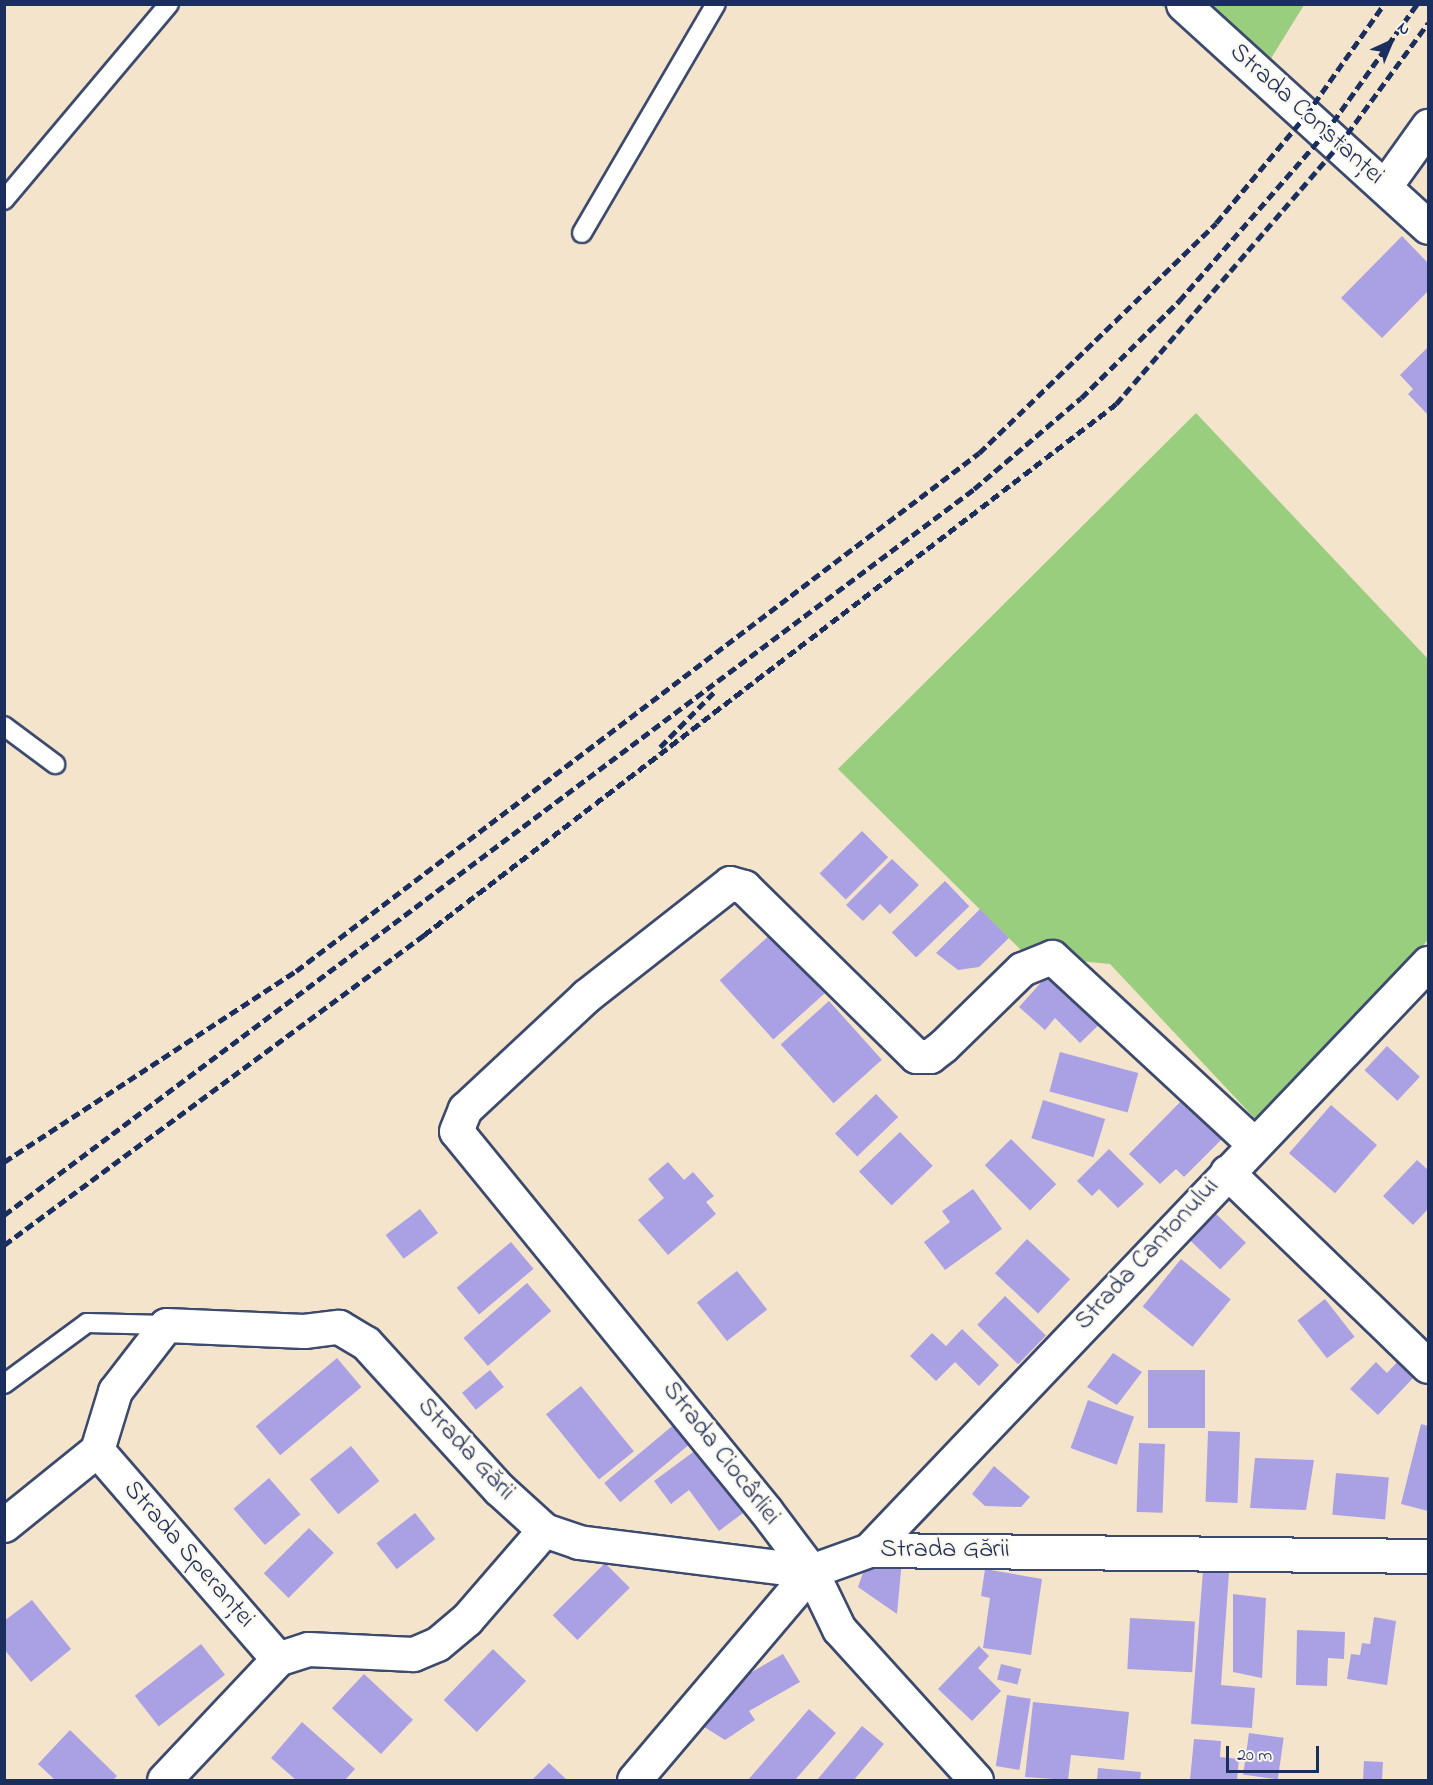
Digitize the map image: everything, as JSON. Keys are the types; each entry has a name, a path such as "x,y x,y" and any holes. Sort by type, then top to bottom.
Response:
{"street":[{"name":"Strada Constanței","path":"1183,4 1428,226"},
{"path":"1385,186 1428,126"},
{"name":"Strada Ciocârliei","path":"976,1780 839,1629 812,1571 456,1131 465,1109 525,1048 730,883 744,887 916,1056 930,1056 1022,969 1052,957 1253,1143"},
{"name":"Strada Cantonului","path":"869,1550 1253,1143 1428,963"},
{"path":"1227,1172 1428,1366"},
{"path":"4,1525 97,1450 107,1429 115,1391 166,1325"},
{"name":"Strada Gării","path":"166,1325 304,1331 339,1327 366,1343 499,1489 544,1530 578,1542 812,1571 869,1550 1428,1556"},
{"name":"Strada Speranței","path":"97,1450 278,1659"},
{"path":"164,1780 278,1659 308,1649 413,1654 437,1644 467,1619 544,1530"},
{"path":"634,1780 812,1571"}],"lane":[{"path":"4,200 169,4"},
{"path":"582,232 716,4"},
{"path":"4,726 55,764"},
{"path":"4,1384 87,1323 166,1325"}],"green space":[{"path":"1161,5 1304,5 1254,86"},
{"path":"1196,413 1428,659 1428,940 1260,1124 1110,964 1027,956 838,769"}],"building":[{"path":"1402,236 1428,263 1428,291 1382,338 1341,298"},
{"path":"1428,347 1428,415 1408,394 1413,389 1400,375"},
{"path":"862,831 888,857 846,900 820,873"},
{"path":"892,859 919,885 890,914 880,904 863,921 846,905"},
{"path":"945,881 969,906 916,958 892,932"},
{"path":"980,909 1009,938 979,967 958,970 936,953"},
{"path":"771,934 825,993 773,1040 720,980"},
{"path":"1055,967 1106,1018 1080,1043 1055,1018 1045,1030 1019,1007"},
{"path":"829,1001 882,1060 834,1103 781,1044"},
{"path":"1387,1046 1420,1077 1397,1101 1364,1070"},
{"path":"1060,1052 1138,1073 1128,1113 1049,1092"},
{"path":"876,1094 898,1117 857,1157 835,1134"},
{"path":"1184,1098 1223,1138 1184,1177 1176,1169 1160,1184 1129,1154"},
{"path":"1043,1100 1105,1119 1093,1157 1031,1138"},
{"path":"1331,1105 1377,1145 1335,1193 1289,1153"},
{"path":"900,1132 933,1166 892,1205 859,1172"},
{"path":"1011,1139 1056,1184 1030,1210 985,1165"},
{"path":"1109,1149 1144,1184 1118,1208 1099,1189 1092,1196 1077,1181"},
{"path":"1417,1160 1428,1170 1428,1209 1413,1225 1383,1196"},
{"path":"668,1162 684,1180 693,1172 714,1196 706,1202 716,1214 668,1255 638,1220 664,1198 648,1179"},
{"path":"973,1189 1002,1229 945,1270 924,1242 950,1222 942,1211"},
{"path":"420,1209 438,1233 404,1259 386,1235"},
{"path":"1215,1213 1246,1243 1220,1269 1189,1240"},
{"path":"1027,1239 1070,1279 1038,1314 995,1273"},
{"path":"511,1242 533,1269 479,1314 457,1288"},
{"path":"1181,1259 1231,1299 1192,1347 1143,1306"},
{"path":"737,1271 767,1310 727,1341 697,1302"},
{"path":"527,1283 551,1311 488,1366 464,1338"},
{"path":"1005,1296 1046,1336 1018,1364 977,1325"},
{"path":"1325,1299 1355,1337 1327,1358 1297,1321"},
{"path":"962,1329 999,1365 979,1386 955,1362 936,1381 910,1356 932,1333 946,1346"},
{"path":"1113,1353 1142,1372 1117,1405 1087,1387"},
{"path":"337,1358 361,1387 280,1455 256,1426"},
{"path":"1399,1360 1415,1376 1378,1415 1350,1389 1376,1362 1387,1373"},
{"path":"490,1370 504,1387 476,1410 462,1393"},
{"path":"1148,1370 1205,1370 1205,1428 1148,1428"},
{"path":"581,1386 634,1451 599,1480 546,1414"},
{"path":"1088,1400 1134,1417 1117,1465 1071,1448"},
{"path":"677,1422 693,1441 620,1502 604,1483"},
{"path":"1421,1424 1428,1426 1428,1511 1401,1504"},
{"path":"1208,1431 1240,1432 1238,1503 1206,1502"},
{"path":"1139,1443 1165,1444 1163,1513 1137,1512"},
{"path":"351,1446 379,1481 338,1514 310,1479"},
{"path":"696,1450 743,1513 719,1531 689,1490 671,1504 654,1481"},
{"path":"1255,1458 1314,1460 1306,1510 1250,1508"},
{"path":"994,1466 1030,1497 1021,1507 985,1506 972,1494"},
{"path":"1336,1473 1389,1478 1385,1519 1332,1515"},
{"path":"269,1478 300,1514 265,1545 234,1509"},
{"path":"415,1513 435,1539 397,1569 376,1543"},
{"path":"309,1528 334,1553 288,1598 264,1573"},
{"path":"881,1559 902,1560 897,1614 858,1587 864,1570"},
{"path":"605,1563 630,1588 577,1640 553,1615"},
{"path":"985,1569 1042,1579 1031,1655 983,1648 990,1598 981,1596"},
{"path":"1203,1571 1229,1572 1221,1685 1255,1688 1252,1728 1191,1724"},
{"path":"1233,1594 1266,1598 1262,1678 1233,1672"},
{"path":"32,1600 71,1649 31,1682 4,1649 4,1621"},
{"path":"1374,1617 1396,1621 1387,1685 1347,1679 1351,1654 1360,1655 1362,1643 1370,1644"},
{"path":"1130,1618 1195,1621 1192,1672 1127,1669"},
{"path":"1297,1630 1345,1632 1344,1659 1328,1658 1327,1686 1296,1685"},
{"path":"201,1644 225,1675 159,1726 135,1696"},
{"path":"979,1646 989,1656 978,1668 1001,1691 972,1721 938,1689"},
{"path":"493,1649 526,1681 477,1732 444,1700"},
{"path":"783,1654 800,1682 749,1711 755,1720 725,1740 693,1720 717,1692"},
{"path":"1001,1664 1021,1669 1018,1685 997,1680"},
{"path":"364,1674 413,1720 381,1754 332,1708"},
{"path":"1007,1695 1031,1699 1019,1770 996,1766"},
{"path":"1033,1702 1129,1712 1124,1760 1071,1755 1068,1780 1025,1777"},
{"path":"809,1709 836,1733 795,1780 748,1780"},
{"path":"302,1722 355,1769 345,1780 296,1780 271,1758"},
{"path":"862,1726 884,1744 854,1780 817,1780"},
{"path":"70,1730 117,1776 113,1780 55,1780 38,1764"},
{"path":"1249,1733 1284,1738 1278,1779 1243,1775"},
{"path":"1194,1739 1221,1741 1220,1757 1239,1759 1237,1780 1190,1780"},
{"path":"1364,1761 1383,1762 1382,1780 1363,1780"},
{"path":"549,1763 567,1780 532,1780"},
{"path":"1098,1768 1141,1772 1140,1780 1097,1780"}],"railway":[{"path":"4,1162 296,971 979,453 1216,223 1306,115 1384,4"},
{"path":"4,1215 974,489 1081,398 1179,301 1325,133 1417,4"},
{"path":"4,1245 424,935 1116,404 1339,145 1428,23"},
{"path":"660,747 715,691"}]}
